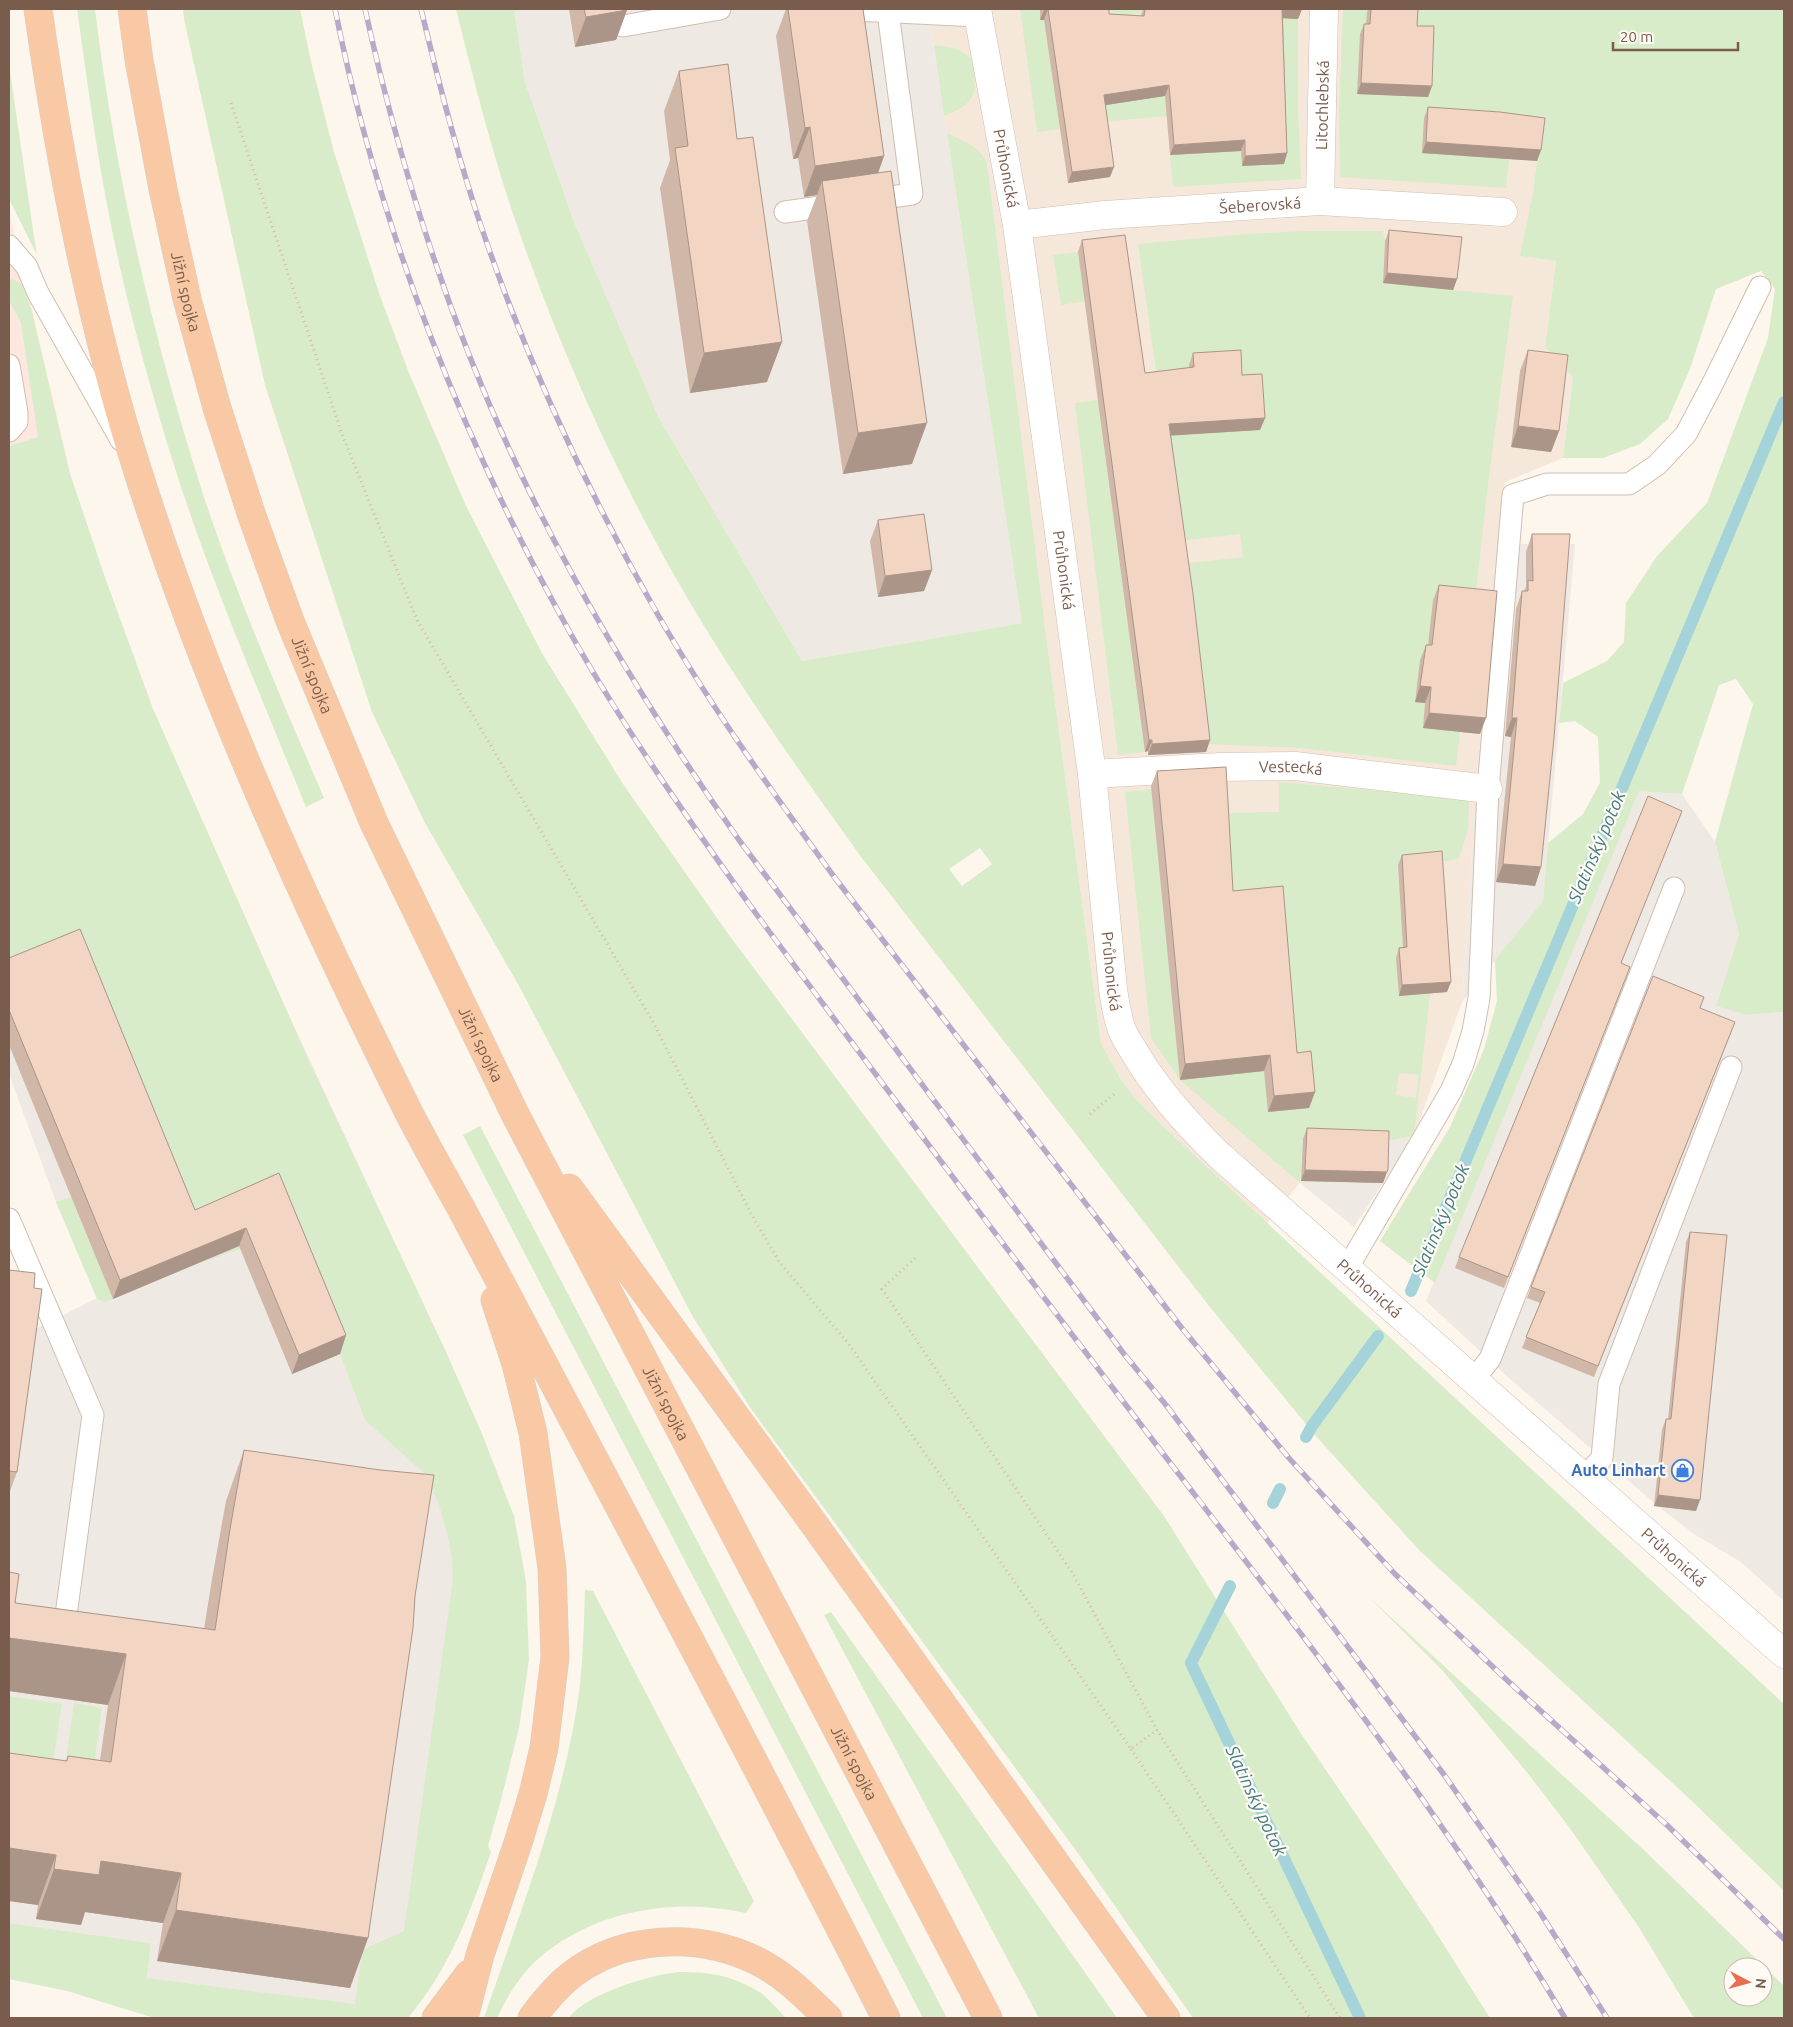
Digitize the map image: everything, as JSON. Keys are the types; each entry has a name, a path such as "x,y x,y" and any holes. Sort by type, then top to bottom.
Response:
{"highway":[{"path":"38,9 51,100 74,225 103,348 137,470 181,595 228,718 292,868 410,1116 469,1223 764,1780 886,2018"},
{"name":"Jižní spojka","path":"132,9 139,60 163,189 187,299 217,408 252,516 290,621 374,823 515,1114 988,2018"},
{"path":"515,1114 809,1516 1166,2018"},
{"path":"464,2018 480,1955 518,1843 544,1748 555,1657 552,1568 533,1433 516,1364 469,1223"},
{"path":"532,2018 551,1994 570,1976 592,1962 616,1951 641,1944 665,1941 690,1943 732,1952 756,1961 779,1974 828,2018"},
{"path":"436,2018 464,1982 480,1955"},
{"path":"540,2018 551,1994"}],"street":[{"name":"Litochlebská","path":"1320,201 1324,9"},
{"name":"Průhonická","path":"978,12 1017,225 1092,774 1116,1012 1123,1032 1144,1070 1195,1132 1784,1654"},
{"name":"Šeberovská","path":"1017,225 1105,215 1320,201 1503,212"},
{"name":"Vestecká","path":"1092,774 1220,767 1295,766 1488,790"}],"lane":[{"path":"623,26 720,9"},
{"path":"835,9 888,12 978,12"},
{"path":"785,212 912,194 888,12"},
{"path":"9,246 26,267 38,293 137,470"},
{"path":"1348,1267 1440,1113 1463,1064 1479,998 1488,790 1513,495 1547,484 1629,484 1657,465 1686,434 1760,287"},
{"path":"9,366 17,412 16,422 9,431"},
{"path":"1474,1379 1490,1359 1674,888"},
{"path":"1584,1477 1602,1458 1609,1384 1731,1067"},
{"path":"9,1219 93,1415 66,1608"}],"path":[{"path":"231,103 342,434 417,620 654,1022 754,1219 780,1263 848,1343 1131,1749 1310,2018"},
{"path":"914,1258 882,1289 1073,1574 1156,1730 1340,2018"},
{"path":"1131,1749 1156,1730"}],"shaded area":[{"path":"514,9 928,9 1022,623 802,661 659,418 574,222 525,82"},
{"path":"928,9 1551,9 1541,129 1533,192 1521,256 1556,261 1545,347 1573,376 1563,458 1505,482 1477,776 1462,1002 1414,1136 1385,1141 1301,1181 1267,1224 1134,1097 1120,1078 1101,1043 1044,621 1022,623"},
{"path":"9,210 70,474 9,491"},
{"path":"70,474 104,575 153,709 263,960 446,1352 482,1434 434,1969 355,2005 147,1978 151,1943 9,1923 9,1267 35,1329 97,1298 56,1202 9,1074 9,491"},
{"path":"1500,544 1575,544 1543,901 1462,1002 1477,776"},
{"path":"1639,790 1682,794 1715,842 1739,934 1716,1006 1746,1015 1784,1012 1784,1601 1741,1562 1694,1534 1659,1507 1510,1379 1426,1301"},
{"path":"1414,1136 1354,1227 1300,1183 1303,1139"}],"green space":[{"path":"77,9 95,9 113,132 137,254 167,374 203,494 245,609 324,798 306,807 209,566 175,469 153,395 139,345 110,220 96,141"},
{"path":"183,9 300,9 312,66 334,152 379,293 409,373 466,506 543,655 623,784 729,935 1164,1516 1300,1732 1430,1923 1490,2018 1193,2018 1080,1856 749,1406 693,1317 518,984 425,823 372,712 265,385"},
{"path":"456,9 514,9 525,82 574,222 659,418 802,661 1022,623 947,133 975,148 984,157 987,163 1044,620 1101,1043 1120,1078 1134,1097 1164,1127 1784,1704 1784,1891 1693,1802 1419,1550 1314,1434 1209,1306 862,858 817,795 772,731 709,634 637,507 613,459 549,312 512,211 489,136","holes":["980,848 992,864 962,886 949,869"]},
{"path":"1020,9 1111,15 1111,9 1207,9 1298,19 1298,110 1301,179 1173,187 1170,155 1191,154 1199,113 1102,122 1100,106 1136,61 1060,129 1037,132","holes":["1158,12 1118,40 1116,16"]},
{"path":"1343,9 1784,9 1784,1012 1746,1015 1716,1006 1739,934 1715,842 1753,704 1736,679 1719,685 1682,794 1639,791 1435,1283 1380,1241 1450,1127 1484,1049 1497,1001 1495,960 1543,901 1548,843 1583,814 1600,783 1598,737 1575,721 1559,723 1563,683 1607,661 1624,642 1626,603 1657,556 1707,503 1768,338 1775,289 1761,271 1716,289 1690,369 1668,419 1640,444 1603,458 1563,458 1573,377 1545,347 1556,261 1520,256 1533,192 1541,129 1513,125 1506,188 1340,177 1339,110"},
{"path":"934,45 955,49 973,60 975,81 973,95 964,106 944,116"},
{"path":"9,64 33,230 37,255 9,199"},
{"path":"1306,231 1383,231 1385,241 1383,283 1513,296 1489,476 1470,643 1420,660 1415,701 1425,703 1423,728 1460,732 1456,766 1301,748 1205,744 1182,564 1243,557 1240,534 1179,541 1145,752 1118,755 1075,403 1159,392 1138,244 1246,234"},
{"path":"1078,252 1085,301 1061,305 1053,255"},
{"path":"12,279 21,283 31,308 70,474 104,575 153,709 310,1063 446,1352 482,1434 514,1516 526,1581 529,1660 519,1728 488,1846 491,1852 467,1918 436,1980 408,2018 154,2018 67,1991 9,1979 9,1923 151,1943 147,1978 355,2004 362,1950 404,1931 453,1579 452,1558 447,1533 439,1505 425,1474 365,1420 340,1354 225,1212 240,1249 202,1262 9,974 9,446 38,437 21,323 9,300 9,281"},
{"path":"1279,782 1469,799 1468,829 1459,859 1438,862 1443,931 1399,996 1430,994 1414,1136 1385,1141 1303,1139 1300,1183 1180,1080 1151,1038 1125,792 1152,789 1164,913 1223,907 1222,813 1279,812","holes":["1399,1073 1419,1075 1416,1098 1396,1095"]},
{"path":"480,1126 947,2018 923,2018 463,1135"},
{"path":"71,1197 113,1299 104,1302 97,1299 56,1202"},
{"path":"585,1590 593,1591 754,1901 746,1913 719,1908 664,1908 636,1912 584,1929 560,1942 531,1965 514,1987 497,2018 484,2018 527,1896 564,1769 580,1685"},
{"path":"1370,1598 1646,1852 1754,1957 1723,1957 1723,2007 1773,2007 1773,1975 1784,1986 1784,2018 1694,2018 1638,1926 1569,1827 1529,1775 1443,1671"},
{"path":"831,1612 1117,2018 1039,2018 824,1615"},
{"path":"9,1696 62,1704 46,1806 9,1801"},
{"path":"74,1703 102,1708 88,1807 60,1803"},
{"path":"678,1972 711,1974 731,1978 761,1993 786,2018 568,2018 577,2009 590,2001 619,1987 650,1977"}],"building":[{"path":"584,9 626,9 627,10 586,17"},
{"path":"788,9 863,9 884,156 815,166 810,127 805,128"},
{"path":"1048,9 1109,9 1109,14 1144,16 1145,9 1282,9 1287,153 1245,156 1245,140 1174,145 1169,85 1104,95 1114,167 1072,172"},
{"path":"1371,9 1418,9 1417,26 1434,26 1432,86 1361,83 1364,24 1370,24"},
{"path":"728,64 737,139 753,137 782,342 704,353 675,148 688,146 679,71"},
{"path":"1428,107 1500,112 1545,118 1541,150 1426,142"},
{"path":"891,171 927,423 858,433 822,181"},
{"path":"1389,230 1462,237 1457,279 1387,273"},
{"path":"1125,235 1145,373 1194,367 1193,353 1241,350 1242,375 1262,374 1265,418 1169,424 1193,594 1210,740 1152,744 1152,740 1149,740 1082,240"},
{"path":"1528,350 1568,355 1559,431 1518,426"},
{"path":"924,514 932,570 885,576 878,520"},
{"path":"1532,534 1570,534 1554,738 1541,867 1503,864 1517,718 1512,718 1522,591 1528,591 1528,580 1533,581"},
{"path":"1439,585 1497,591 1486,718 1429,713 1431,687 1420,686 1426,645 1432,645"},
{"path":"1226,767 1233,891 1283,886 1297,1053 1311,1051 1315,1092 1274,1096 1270,1055 1185,1064 1157,771"},
{"path":"1648,796 1682,811 1621,963 1630,967 1508,1277 1459,1257"},
{"path":"1442,851 1451,982 1402,985 1399,948 1407,947 1402,855"},
{"path":"80,929 195,1210 279,1173 346,1335 299,1355 246,1228 120,1280 9,1010 9,958"},
{"path":"1653,976 1704,997 1700,1008 1735,1022 1598,1366 1526,1337 1545,1292 1531,1287"},
{"path":"1307,1128 1389,1131 1387,1172 1305,1170"},
{"path":"1690,1232 1727,1235 1700,1500 1658,1495 1666,1419 1671,1419"},
{"path":"9,1270 35,1273 34,1288 42,1289 17,1472 9,1471"},
{"path":"244,1450 380,1470 434,1475 415,1596 413,1628 368,1938 176,1910 181,1873 101,1861 99,1875 54,1869 56,1855 9,1848 9,1753 67,1761 68,1756 111,1762 126,1654 9,1638 9,1572 19,1574 15,1603 215,1630"}],"waterway":[{"name":"Slatinský potok","path":"1411,1291 1784,402"},
{"name":"Slatinský potok","path":"1306,1437 1378,1336"},
{"name":"Slatinský potok","path":"1273,1503 1280,1489"},
{"name":"Slatinský potok","path":"1230,1586 1191,1663 1360,2018"}],"railway":[{"path":"335,9 353,91 375,172 400,252 460,410 532,562 572,636 615,708 708,847 757,915 1107,1381 1318,1656 1422,1798 1519,1943 1565,2018"},
{"path":"365,9 378,66 409,180 445,292 466,347 488,401 536,506 589,604 646,700 676,748 739,840 1124,1354 1166,1405 1445,1776 1541,1914 1607,2018"},
{"path":"421,9 448,115 479,220 516,322 559,422 606,520 658,615 699,683 766,782 835,878 1181,1327 1288,1457 1395,1574 1510,1683 1669,1827 1784,1939"}],"place":[{"name":"Auto Linhart","path":"1682,1470"}]}
